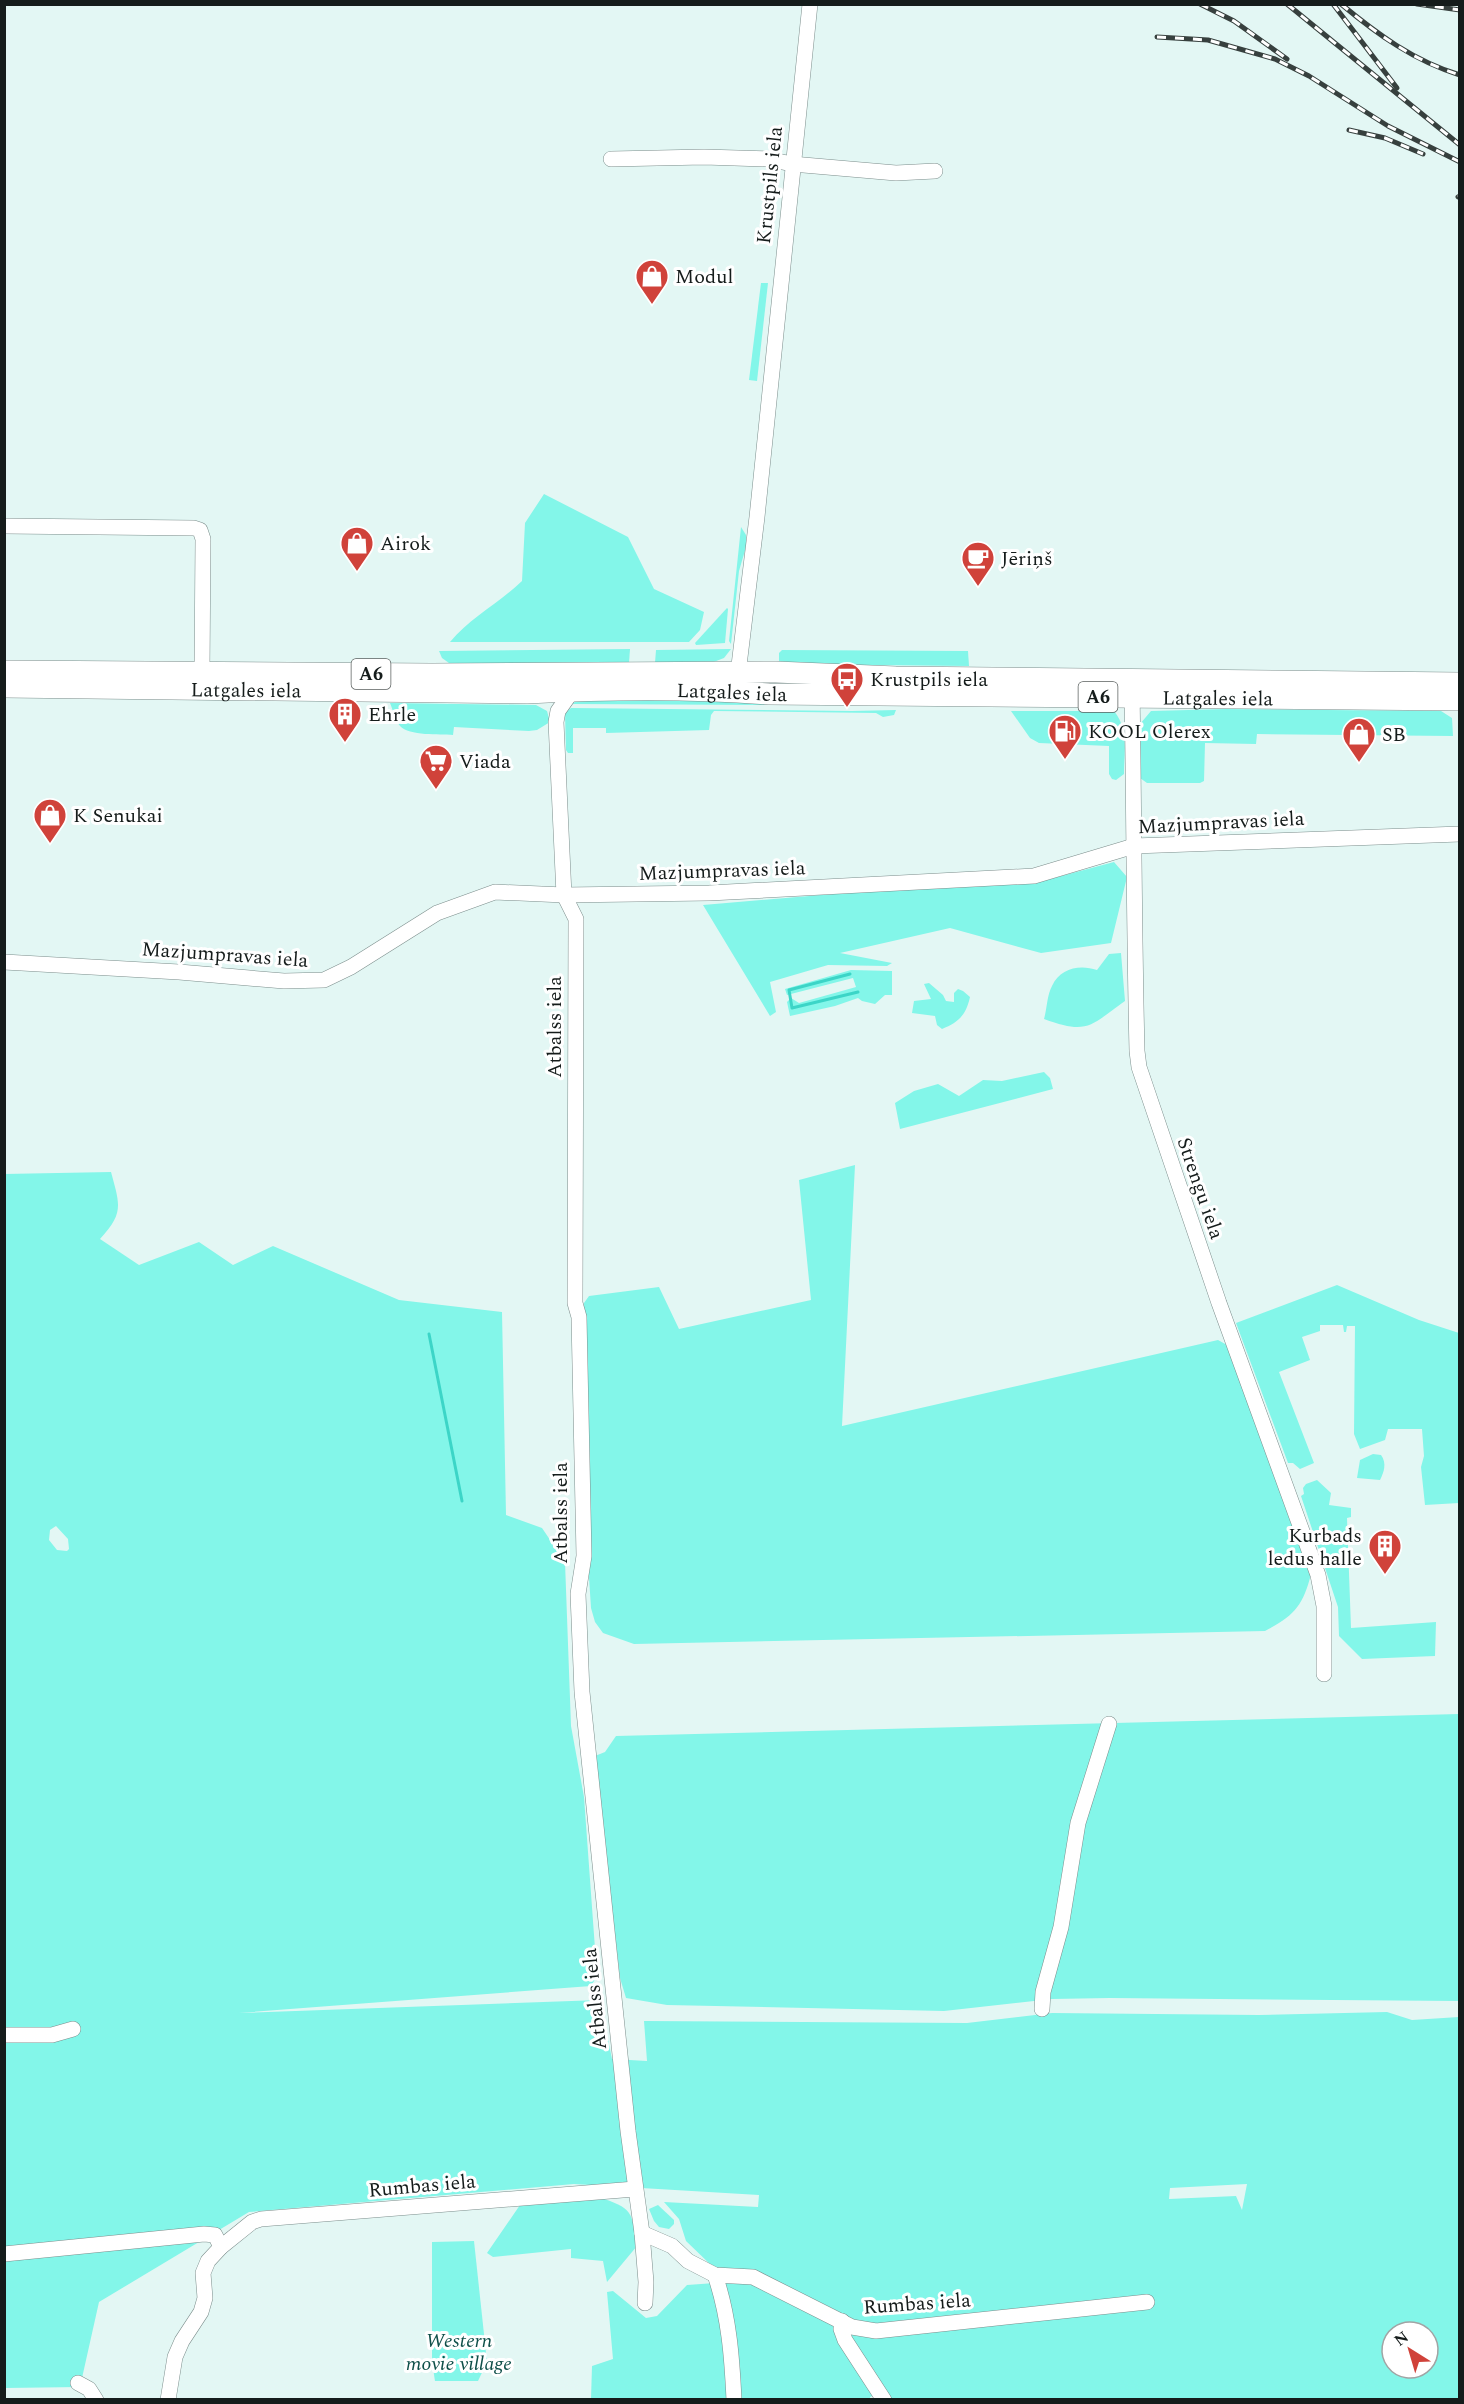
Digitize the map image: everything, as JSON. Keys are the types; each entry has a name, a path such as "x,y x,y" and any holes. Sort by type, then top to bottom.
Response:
{"highway":[{"name":"Latgales iela","path":"4,671 737,683"},
{"name":"Latgales iela","path":"4,687 527,693 737,683 776,672 1460,700"},
{"name":"Latgales iela","path":"1132,688 1460,683"}],"street":[{"name":"Krustpils iela","path":"737,683 757,517 810,4"},
{"path":"611,159 715,157 768,159 792,164 896,173 935,171"},
{"path":"4,526 194,528 201,530 203,539 202,673"},
{"name":"Strengu iela","path":"1132,688 1136,1027 1139,1067 1219,1304 1318,1575 1324,1606 1324,1674"},
{"name":"Atbalss iela","path":"573,690 558,711 556,722 564,895 576,919 574,1303 579,1317 584,1545 578,1594 582,1692 635,2189 642,2233 646,2282 645,2303"},
{"path":"527,693 545,704 556,722"},
{"name":"Mazjumpravas iela","path":"4,962 179,972 284,981 324,980 351,967 437,913 495,892 564,895 709,893 1034,876 1134,846 1460,834"},
{"path":"1042,2009 1043,1992 1061,1927 1069,1886 1072,1848 1109,1724"},
{"path":"4,2035 52,2034 73,2029"},
{"name":"Rumbas iela","path":"168,2400 175,2357 182,2341 201,2312 204,2298 203,2273 208,2261 221,2247 252,2222 261,2219 635,2189"},
{"name":"Rumbas iela","path":"642,2233 672,2246 688,2261 715,2275 753,2277 852,2327 876,2331 1147,2302"},
{"path":"4,2254 204,2234 215,2235 221,2247"},
{"path":"715,2275 732,2348 734,2400"},
{"path":"842,2320 841,2329 845,2340 884,2400"},
{"path":"78,2383 89,2389 96,2400"}],"green space":[{"path":"761,283 768,283 757,381 749,380"},
{"path":"544,494 628,537 654,589 704,612 700,630 689,642 450,642 466,625 522,581 525,523"},
{"path":"741,527 746,535 746,547 739,571 731,644 729,641"},
{"path":"727,608 725,643 696,645 695,643"},
{"path":"630,649 629,663 587,667 449,663 442,658 439,651"},
{"path":"731,649 724,658 711,663 655,663 656,650"},
{"path":"782,650 968,651 969,666 779,664 779,653"},
{"path":"579,699 730,699 767,702 764,705 572,704"},
{"path":"390,703 536,705 547,711 550,722 537,730 529,731 454,727 453,735 417,733 400,726"},
{"path":"571,708 896,710 894,715 883,717 876,713 714,711 711,715 709,730 606,733 606,728 573,728 573,753 568,753 565,713"},
{"path":"1226,709 1441,711 1452,718 1453,736 1257,734 1256,744 1205,743 1204,781 1200,783 1147,783 1140,778 1140,724 1151,711"},
{"path":"1011,711 1114,711 1124,733 1124,774 1116,780 1112,779 1109,774 1109,746 1039,743 1030,738"},
{"path":"1114,862 1127,877 1111,943 1041,953 950,928 840,953 892,963 887,966 828,965 770,982 776,1012 770,1016 703,905 928,886 1035,883"},
{"path":"1121,953 1125,1001 1096,1022 1080,1027 1044,1019 1050,990 1060,975 1071,969 1084,967 1097,970 1109,954"},
{"path":"851,970 892,971 892,995 885,995 875,1004 858,998 835,1006 790,1016 787,1002 791,998 799,1003 856,987 853,978 787,995 785,989"},
{"path":"929,983 943,995 946,1001 954,1002 954,993 958,989 970,997 961,1017 942,1029 937,1025 935,1016 912,1013 914,1001 931,999 924,984"},
{"path":"1044,1072 1050,1078 1053,1089 900,1129 895,1103 914,1091 938,1084 959,1096 983,1080 1002,1081"},
{"path":"855,1165 842,1426 1218,1340 1227,1345 1311,1574 1301,1602 1290,1615 1265,1631 634,1644 603,1633 595,1622 591,1608 588,1562 584,1303 589,1296 659,1287 679,1329 811,1300 799,1180"},
{"path":"111,1172 118,1208 113,1222 100,1239 139,1265 199,1242 233,1265 273,1246 399,1300 502,1312 506,1515 542,1528 565,1562 571,1726 584,1797 597,1976 591,1986 239,2013 600,2000 612,2059 647,2061 644,2021 967,2023 1052,2013 1259,2015 1387,2012 1412,2020 1459,2017 1459,2399 890,2400 884,2391 870,2397 871,2400 591,2399 592,2366 613,2359 607,2292 613,2291 646,2318 657,2316 687,2285 715,2283 713,2267 686,2241 679,2219 664,2202 758,2207 759,2195 574,2184 249,2212 99,2302 80,2387 5,2388 4,1174","holes":["56,1526 68,1539 69,1549 67,1551 57,1550 49,1540 50,1530","1247,2184 1242,2210 1236,2196 1169,2199 1170,2188"]},
{"path":"1337,1285 1419,1320 1459,1333 1459,1503 1425,1505 1421,1467 1424,1456 1422,1429 1388,1429 1385,1440 1360,1449 1354,1434 1355,1326 1347,1326 1344,1332 1343,1325 1320,1325 1320,1331 1302,1337 1310,1360 1279,1372 1314,1463 1300,1469 1293,1463 1288,1463 1236,1323"},
{"path":"1373,1454 1381,1455 1384,1461 1384,1471 1380,1480 1357,1478 1360,1460"},
{"path":"1317,1480 1331,1493 1329,1505 1351,1508 1351,1517 1347,1518 1351,1628 1436,1622 1435,1656 1362,1659 1339,1636 1338,1607 1301,1496 1304,1494 1303,1488 1306,1484"},
{"path":"1459,1714 1459,2001 1052,1999 944,2011 667,2005 626,1998 620,1978 595,1756 605,1752 616,1736"},
{"path":"604,2199 627,2210 633,2221 637,2246 607,2282 603,2261 571,2258 571,2249 493,2257 487,2253 520,2205"},
{"path":"658,2205 674,2220 674,2224 669,2229 659,2227 654,2221 649,2209"},
{"name":"Western movie village","path":"474,2241 487,2362 478,2381 435,2381 432,2362 432,2242"}],"waterway":[{"path":"850,974 789,990 792,1008 858,992"},
{"path":"429,1334 462,1501"}],"railway":[{"path":"1200,4 1234,21 1287,59"},
{"path":"1287,4 1460,145"},
{"path":"1333,4 1397,88"},
{"path":"1341,4 1397,46 1427,62 1460,75"},
{"path":"1417,4 1460,10"},
{"path":"1157,37 1208,40 1275,59 1309,76 1388,126 1460,162"},
{"path":"1349,130 1385,138 1423,154"}],"place":[{"name":"Modul","path":"652,305"},
{"name":"Airok","path":"357,572"},
{"name":"Jēriņš","path":"978,587"},
{"name":"Krustpils iela","path":"847,708"},
{"name":"Ehrle","path":"345,743"},
{"name":"KOOL Olerex","path":"1065,760"},
{"name":"SB","path":"1359,763"},
{"name":"Viada","path":"436,790"},
{"name":"K Senukai","path":"50,844"},
{"name":"Kurbads ledus halle","path":"1385,1575"}]}
